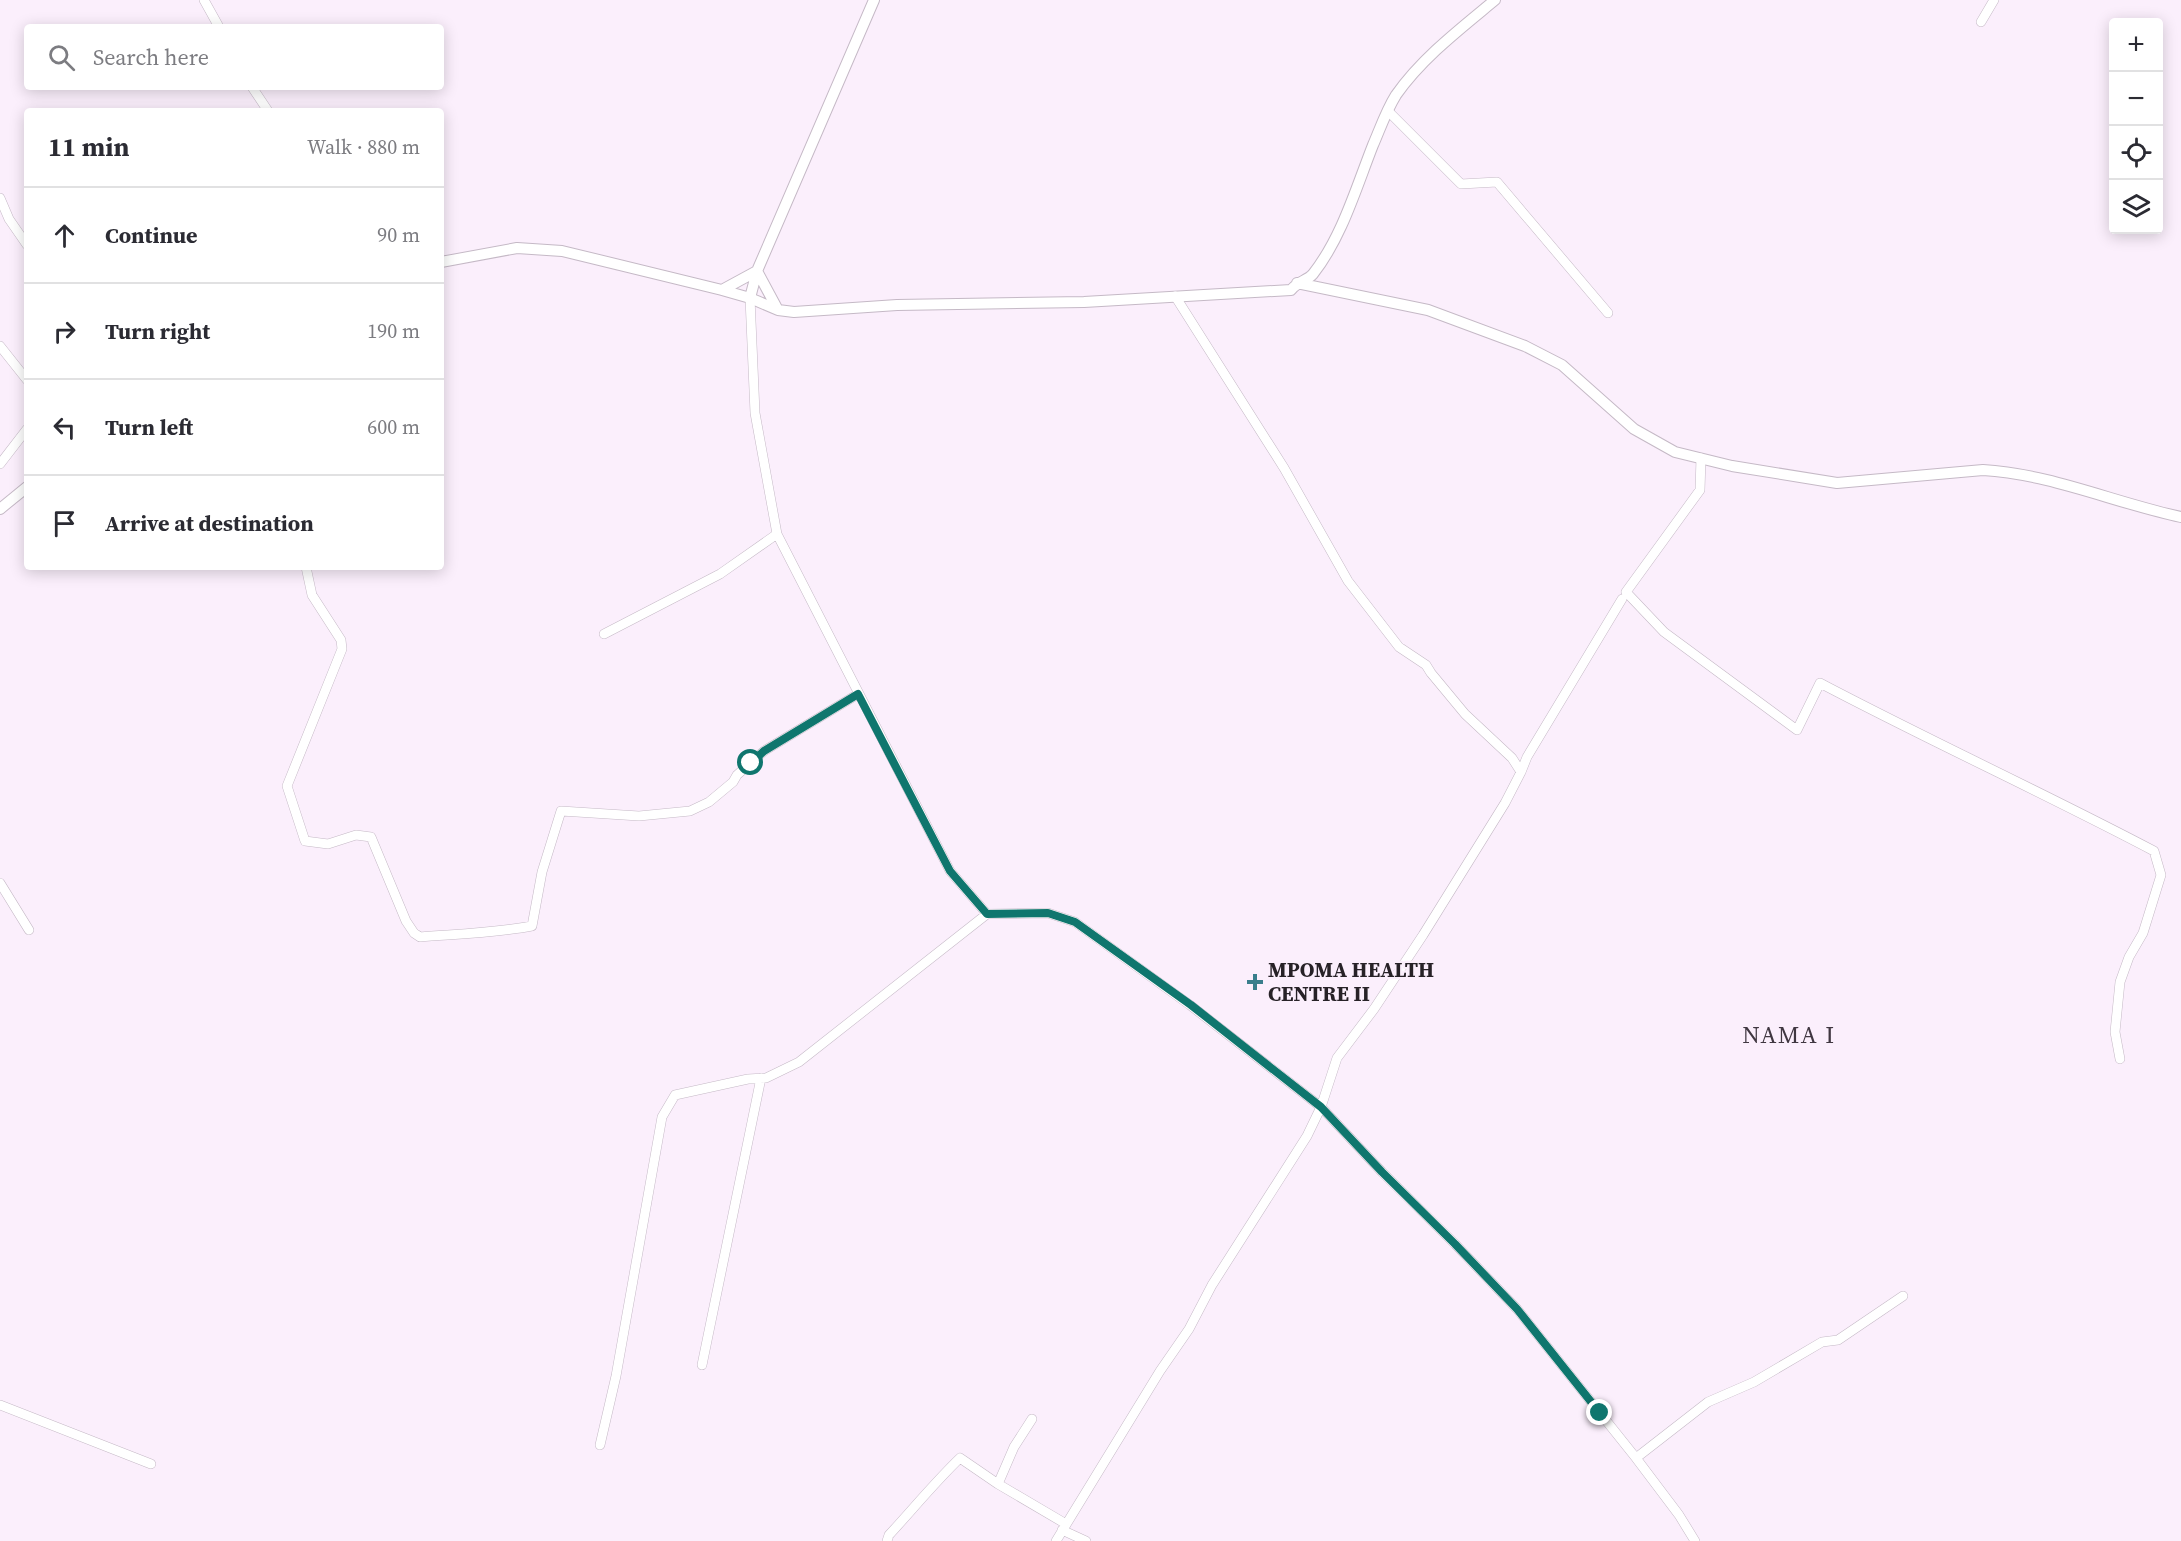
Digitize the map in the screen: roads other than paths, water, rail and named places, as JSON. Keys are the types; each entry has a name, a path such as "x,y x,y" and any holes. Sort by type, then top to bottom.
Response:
{"street":[{"path":"204,0 217,24"},
{"path":"874,0 757,271 750,298 755,413 777,534 950,871 987,914"},
{"path":"444,261 517,248 562,250 722,290 750,298 778,310 794,312 897,305 1084,302 1291,290 1296,283 1311,277 1329,248 1395,98 1416,70 1495,0"},
{"path":"1981,22 1994,0"},
{"path":"254,90 266,108"},
{"path":"1388,111 1461,184 1497,182 1608,313"},
{"path":"0,198 9,219 24,242"},
{"path":"722,290 757,271"},
{"path":"757,271 778,310"},
{"path":"1296,283 1428,310 1525,346 1562,365 1634,429 1675,452 1701,459 1837,483 1983,470 1998,471 2083,489 2181,517"},
{"path":"1175,296 1284,468 1348,581 1399,647 1426,665 1465,714 1512,758 1521,772"},
{"path":"0,346 24,376"},
{"path":"0,464 24,433"},
{"path":"1701,459 1700,490 1626,592 1664,632 1797,730 1820,683 1993,771 2067,805 2154,851 2161,875 2143,933 2129,957 2120,982 2115,1032 2120,1059"},
{"path":"0,509 24,489"},
{"path":"604,634 720,574 777,534"},
{"path":"307,570 312,596 340,640 342,649 287,786 305,841 328,844 356,835 371,837 406,921 414,933 420,937 482,931 500,932 532,926 542,872 561,811 639,816 690,811 709,802 764,751 858,694"},
{"path":"1056,1541 1160,1371 1189,1329 1212,1285 1306,1136 1321,1107 1337,1058 1374,1009 1423,935 1505,803 1527,757 1622,599"},
{"path":"0,883 29,930"},
{"path":"600,1445 616,1376 662,1117 675,1095 748,1079 766,1078 799,1062 987,914 1048,913 1075,922 1191,1005 1321,1107 1517,1309 1636,1458 1679,1515 1695,1541"},
{"path":"702,1365 761,1078"},
{"path":"1636,1458 1708,1402 1754,1382 1822,1342 1838,1340 1903,1296"},
{"path":"0,1405 151,1464"},
{"path":"998,1484 1014,1447 1032,1419"},
{"path":"886,1541 937,1480 960,1458 1086,1541"}],"place":[{"name":"MPOMA HEALTH CENTRE II","path":"1255,982"}],"district":[{"name":"NAMA I","path":"1789,1035"}]}
